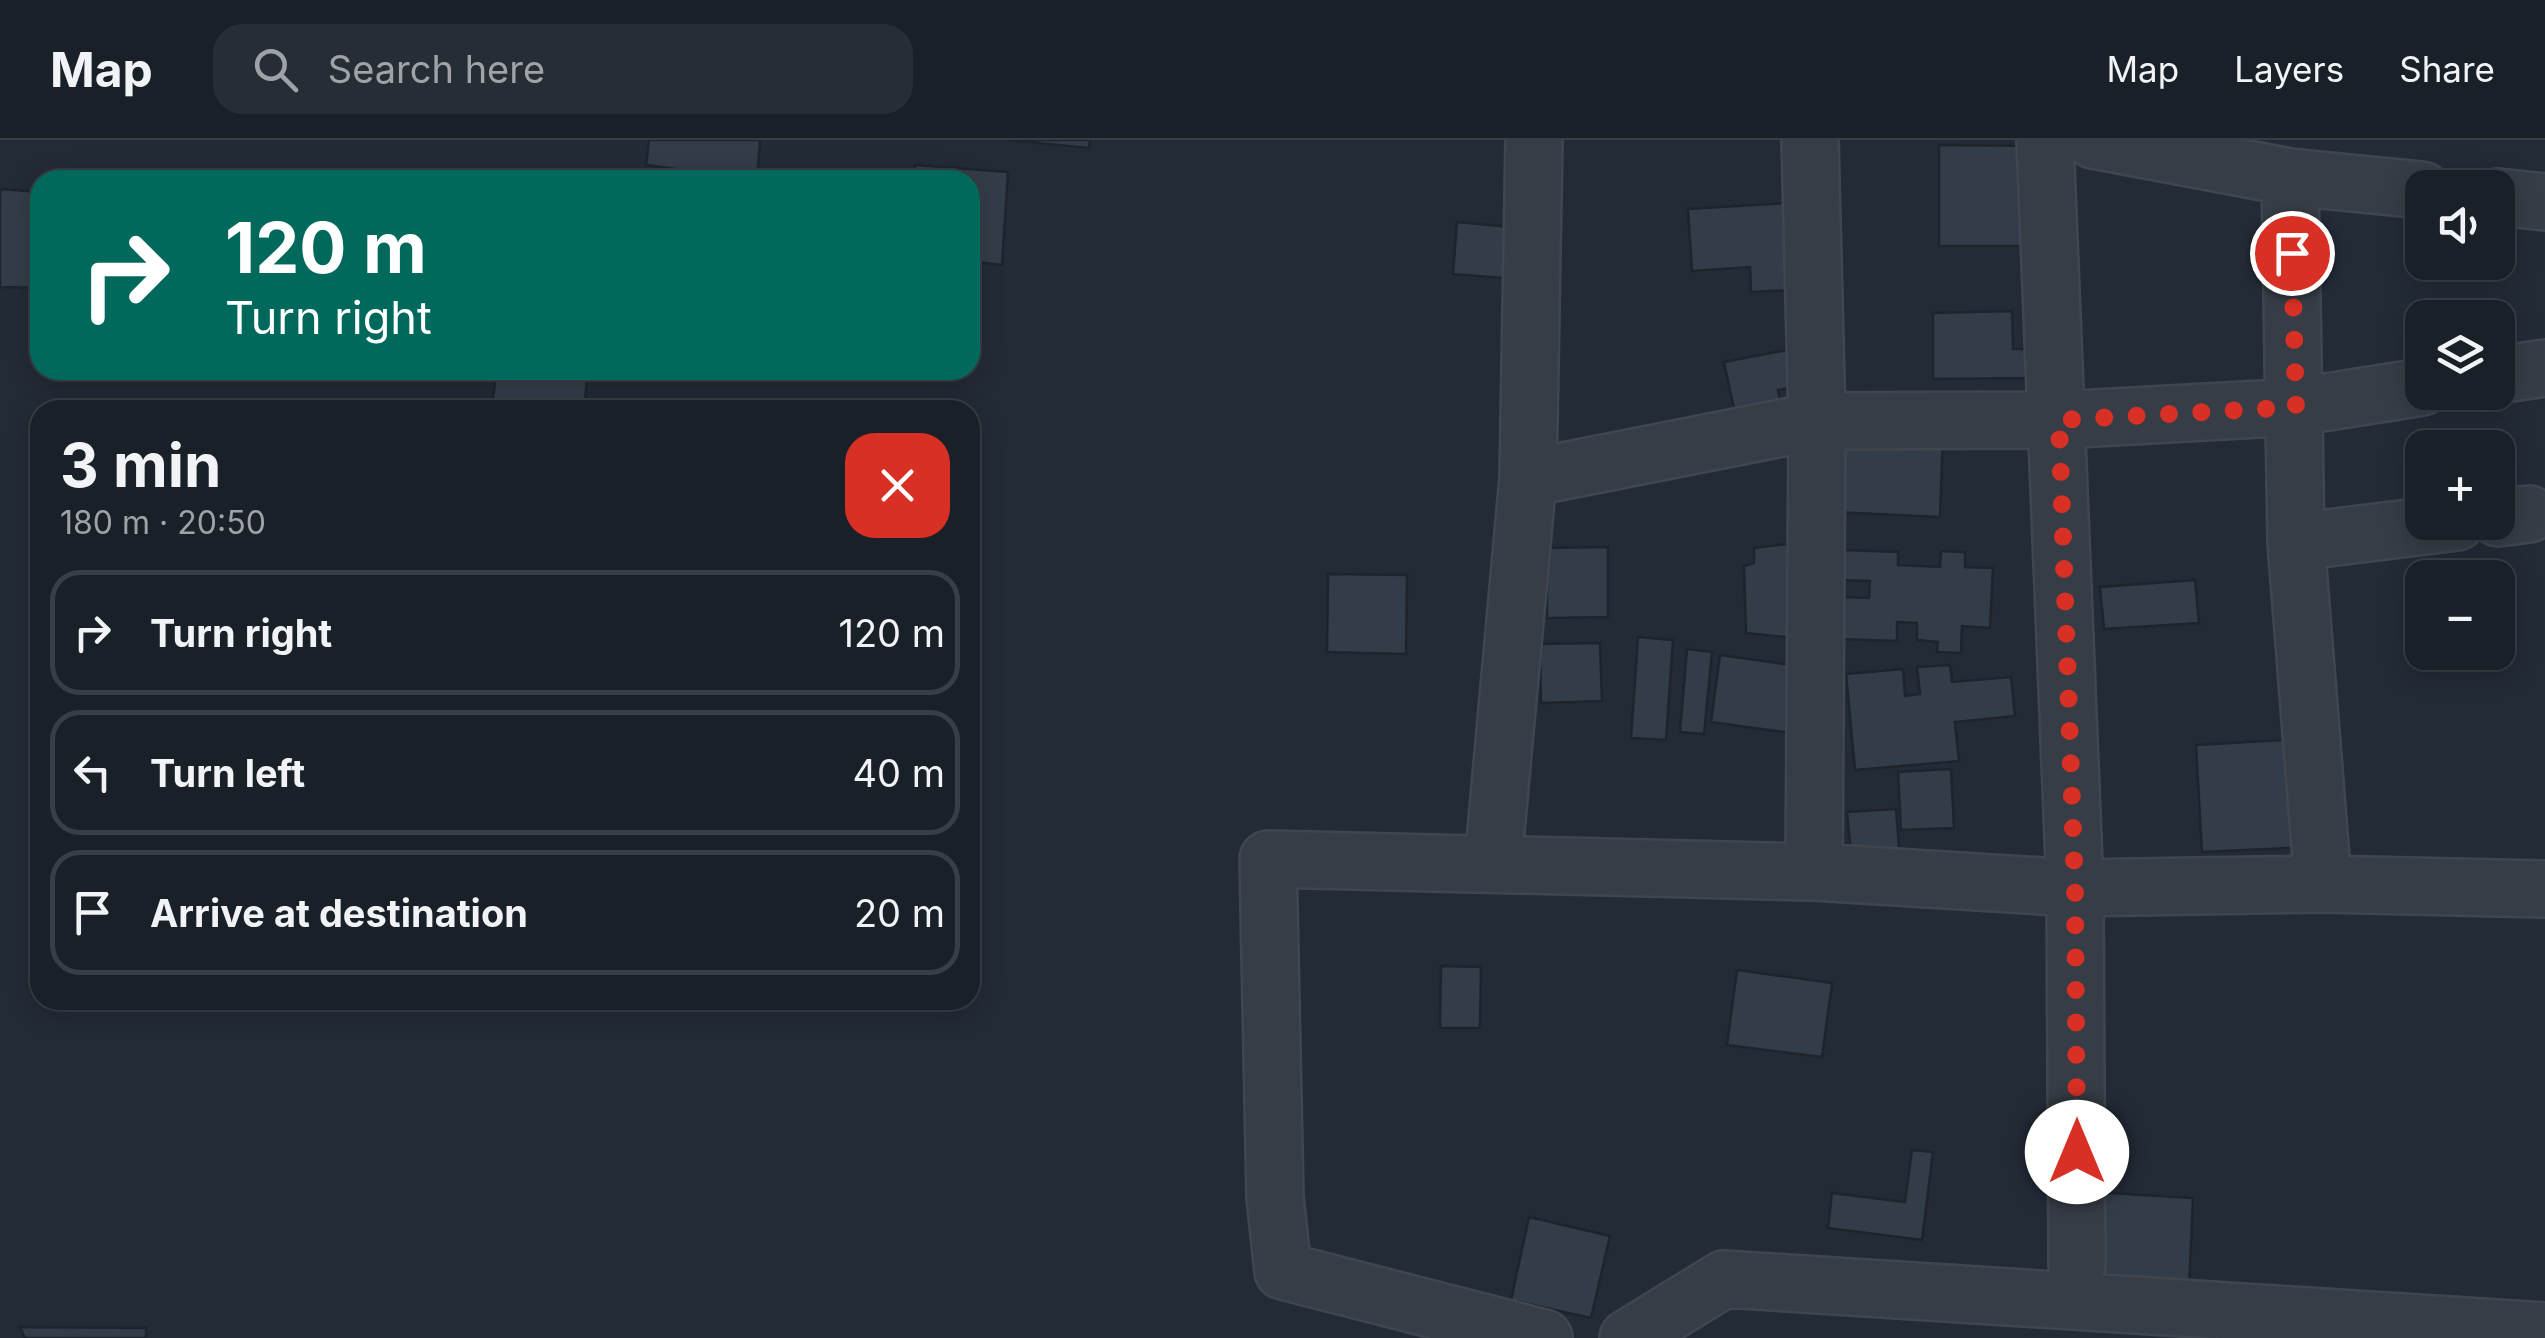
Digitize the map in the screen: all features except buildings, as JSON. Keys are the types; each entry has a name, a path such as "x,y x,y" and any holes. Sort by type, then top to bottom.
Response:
{"street":[{"path":"1493,864 1528,478 1534,140"},
{"path":"1810,140 1817,421 1814,872"},
{"path":"2045,140 2075,888 2078,1265"},
{"path":"2094,140 2290,176 2405,188"},
{"path":"2290,176 2296,542 2324,884"},
{"path":"2515,199 2545,202"},
{"path":"2515,372 2545,368"},
{"path":"1528,478 1817,421 2059,420 2296,407 2405,390"},
{"path":"2296,542 2405,528"},
{"path":"1544,1338 1283,1271 1277,1216 1268,859 1814,872 2075,888 2324,884 2545,889"},
{"path":"1628,1338 1724,1279 2545,1331"}],"route":[{"path":"2077,1152 2075,888 2059,420 2296,407 2292,253"}]}
